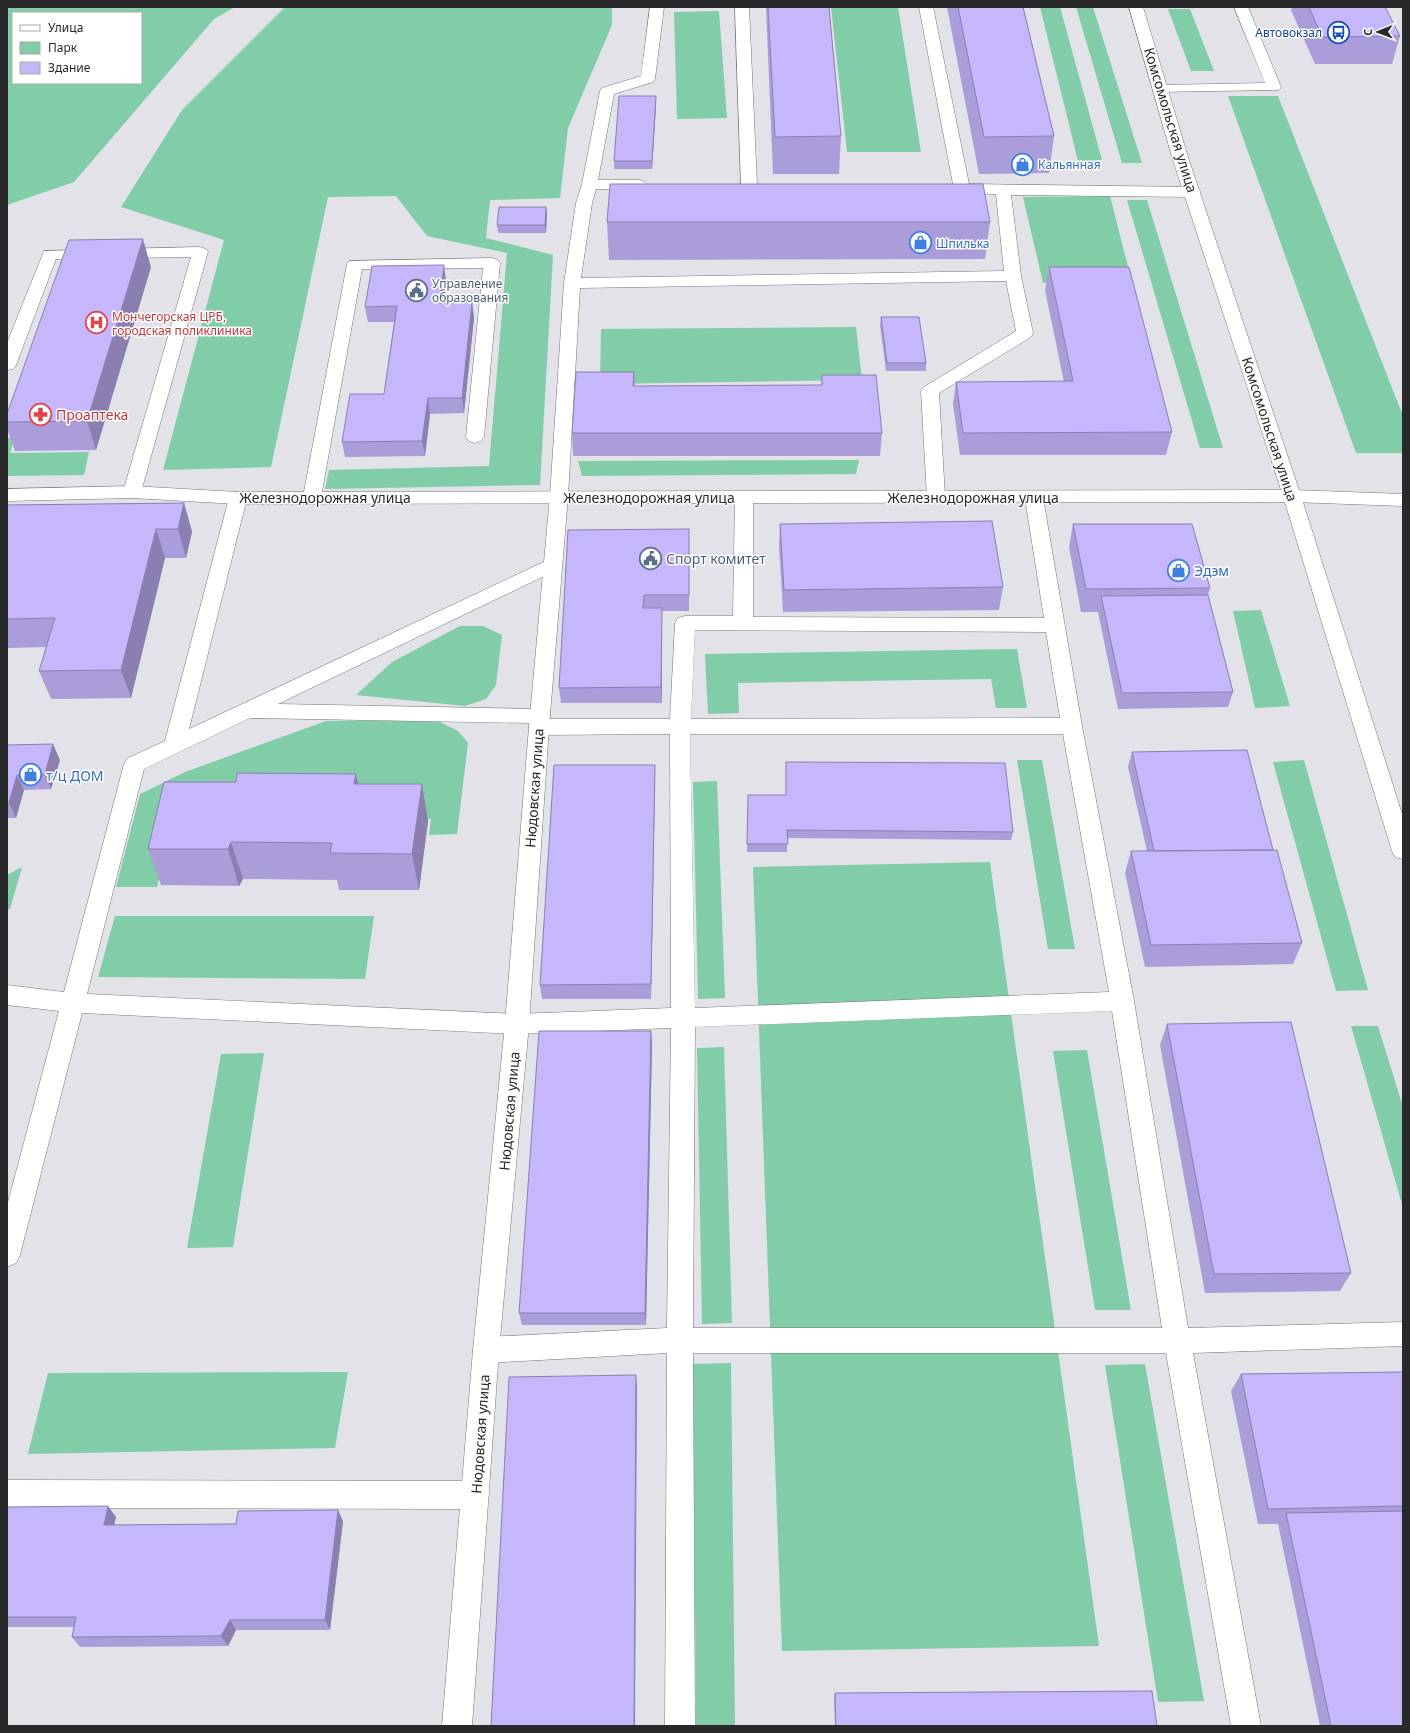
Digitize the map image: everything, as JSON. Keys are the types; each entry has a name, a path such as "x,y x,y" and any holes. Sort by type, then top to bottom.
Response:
{"street":[{"name":"Нюдовская улица","path":"457,1726 486,1350 517,1024 539,722 558,496 572,283 584,203 590,184 607,91 648,79 657,7"},
{"path":"734,185 757,185 742,7"},
{"path":"926,7 962,188"},
{"name":"Комсомольская улица","path":"1136,7 1180,157 1193,192 1292,496 1403,850"},
{"path":"1161,88 1274,86 1241,7"},
{"path":"590,184 654,185"},
{"path":"939,188 1193,192"},
{"path":"936,497 930,391 1026,333 1013,276 1003,190"},
{"path":"7,365 50,254 200,252 132,492"},
{"path":"312,497 355,264 492,263 475,437"},
{"path":"572,283 1013,276"},
{"name":"Железнодорожная улица","path":"7,495 132,492 238,498 558,496 744,498 1034,498 1292,496 1403,500"},
{"path":"174,746 238,498"},
{"path":"743,624 744,498"},
{"path":"1034,498 1072,726 1122,1001 1177,1341 1246,1726"},
{"path":"7,1255 72,1003 97,916 135,764 552,564"},
{"path":"680,1726 680,1340 683,1017 680,727 685,623 1055,625"},
{"path":"248,710 680,727 1072,726"},
{"path":"7,995 72,1003 517,1024 1122,1001"},
{"path":"486,1350 680,1340 1177,1341 1403,1334"},
{"path":"7,1494 475,1495"}],"green space":[{"path":"7,7 235,7 214,19 74,182 7,205"},
{"path":"285,7 612,7 612,25 568,128 560,198 490,200 486,238 553,255 540,485 325,489 329,470 489,466 507,253 427,236 396,196 328,197 271,467 163,470 224,240 121,207 182,110"},
{"path":"831,7 898,7 921,152 847,152"},
{"path":"1040,7 1060,7 1102,160 1078,161"},
{"path":"1076,7 1093,7 1142,163 1122,163"},
{"path":"1168,9 1190,9 1214,71 1191,71"},
{"path":"719,11 727,118 677,119 674,12"},
{"path":"1228,96 1278,96 1403,416 1403,453 1356,453"},
{"path":"1110,196 1132,282 1043,283 1023,197"},
{"path":"1127,200 1147,200 1223,448 1200,448"},
{"path":"856,327 862,380 600,384 601,329"},
{"path":"7,438 15,438 10,453 89,452 84,475 7,476"},
{"path":"859,460 856,474 582,476 578,461"},
{"path":"1261,610 1290,706 1255,708 1233,611"},
{"path":"460,626 483,626 502,635 496,685 486,699 465,706 356,695 392,662"},
{"path":"1017,649 1027,708 996,708 991,679 738,683 739,713 708,714 705,654"},
{"path":"436,720 458,731 468,743 457,834 429,835 431,819 175,818 157,887 116,887 140,794 185,772 326,721"},
{"path":"1017,760 1042,760 1075,949 1048,949"},
{"path":"1304,760 1368,990 1336,991 1273,762"},
{"path":"717,781 725,998 698,999 693,782"},
{"path":"990,862 1099,1646 782,1651 753,867"},
{"path":"22,867 10,909 7,909 7,875"},
{"path":"115,916 374,916 365,979 98,977"},
{"path":"1351,1026 1378,1026 1403,1107 1403,1208"},
{"path":"724,1047 732,1323 702,1324 697,1048"},
{"path":"1087,1050 1131,1310 1095,1310 1053,1051"},
{"path":"264,1053 233,1247 187,1248 221,1054"},
{"path":"731,1363 735,1726 696,1726 693,1364"},
{"path":"1145,1364 1204,1701 1158,1702 1105,1365"},
{"path":"348,1372 335,1448 28,1454 48,1373"}],"building":[{"path":"768,7 829,7 841,136 775,137"},
{"path":"958,7 1023,7 1054,136 984,137"},
{"path":"1309,7 1385,7 1400,36 1322,37"},
{"path":"619,96 656,96 652,161 614,161"},
{"path":"610,184 983,184 990,222 607,222"},
{"path":"499,207 546,207 545,225 497,225"},
{"name":"Мончегорская ЦРБ, городская поликлиника","path":"143,239 87,421 7,422 7,414 69,240"},
{"name":"Управление образования","path":"444,265 440,303 472,302 462,398 428,398 422,441 342,442 350,394 384,394 397,306 365,307 372,266"},
{"path":"1049,267 1129,267 1172,432 963,433 956,382 1073,381"},
{"path":"881,317 919,317 926,363 887,363"},
{"path":"576,372 634,372 633,386 822,385 822,375 876,375 882,433 572,433"},
{"path":"184,503 178,529 156,529 121,670 39,671 55,618 7,619 7,505"},
{"path":"992,521 1003,587 784,590 780,524"},
{"path":"1073,524 1192,524 1210,588 1086,589"},
{"path":"689,529 689,595 644,595 643,608 662,608 661,687 559,688 568,530"},
{"path":"1208,595 1233,692 1122,693 1101,596"},
{"path":"53,744 45,774 17,775 9,803 7,803 7,745"},
{"path":"1247,750 1273,850 1154,851 1132,752"},
{"path":"786,762 1005,763 1013,832 787,830 788,844 747,844 748,795 786,795"},
{"path":"554,765 655,765 651,984 540,985"},
{"path":"237,773 356,774 354,784 422,784 412,854 330,853 332,843 231,842 228,849 148,849 164,782 236,782"},
{"path":"1277,850 1302,943 1151,945 1131,851"},
{"path":"1291,1022 1351,1273 1214,1274 1167,1024"},
{"path":"539,1031 651,1031 645,1313 519,1313"},
{"path":"1403,1372 1403,1506 1268,1509 1241,1374"},
{"path":"636,1375 634,1726 491,1726 509,1377"},
{"path":"108,1506 104,1525 236,1524 238,1511 338,1510 325,1620 230,1620 221,1636 72,1637 76,1617 7,1617 7,1507"},
{"path":"1403,1511 1403,1726 1331,1726 1286,1513"},
{"path":"1152,1691 1157,1726 836,1726 835,1693"}],"place":[{"name":"Автовокзал","path":"1338,32"},
{"name":"Кальянная","path":"1022,164"},
{"name":"Шпилька","path":"921,243"},
{"name":"Управление образования","path":"416,290"},
{"name":"Мончегорская ЦРБ, городская поликлиника","path":"96,323"},
{"name":"Проаптека","path":"40,414"},
{"name":"Спорт комитет","path":"650,558"},
{"name":"Эдэм","path":"1179,570"},
{"name":"т/ц ДОМ","path":"31,775"}]}
